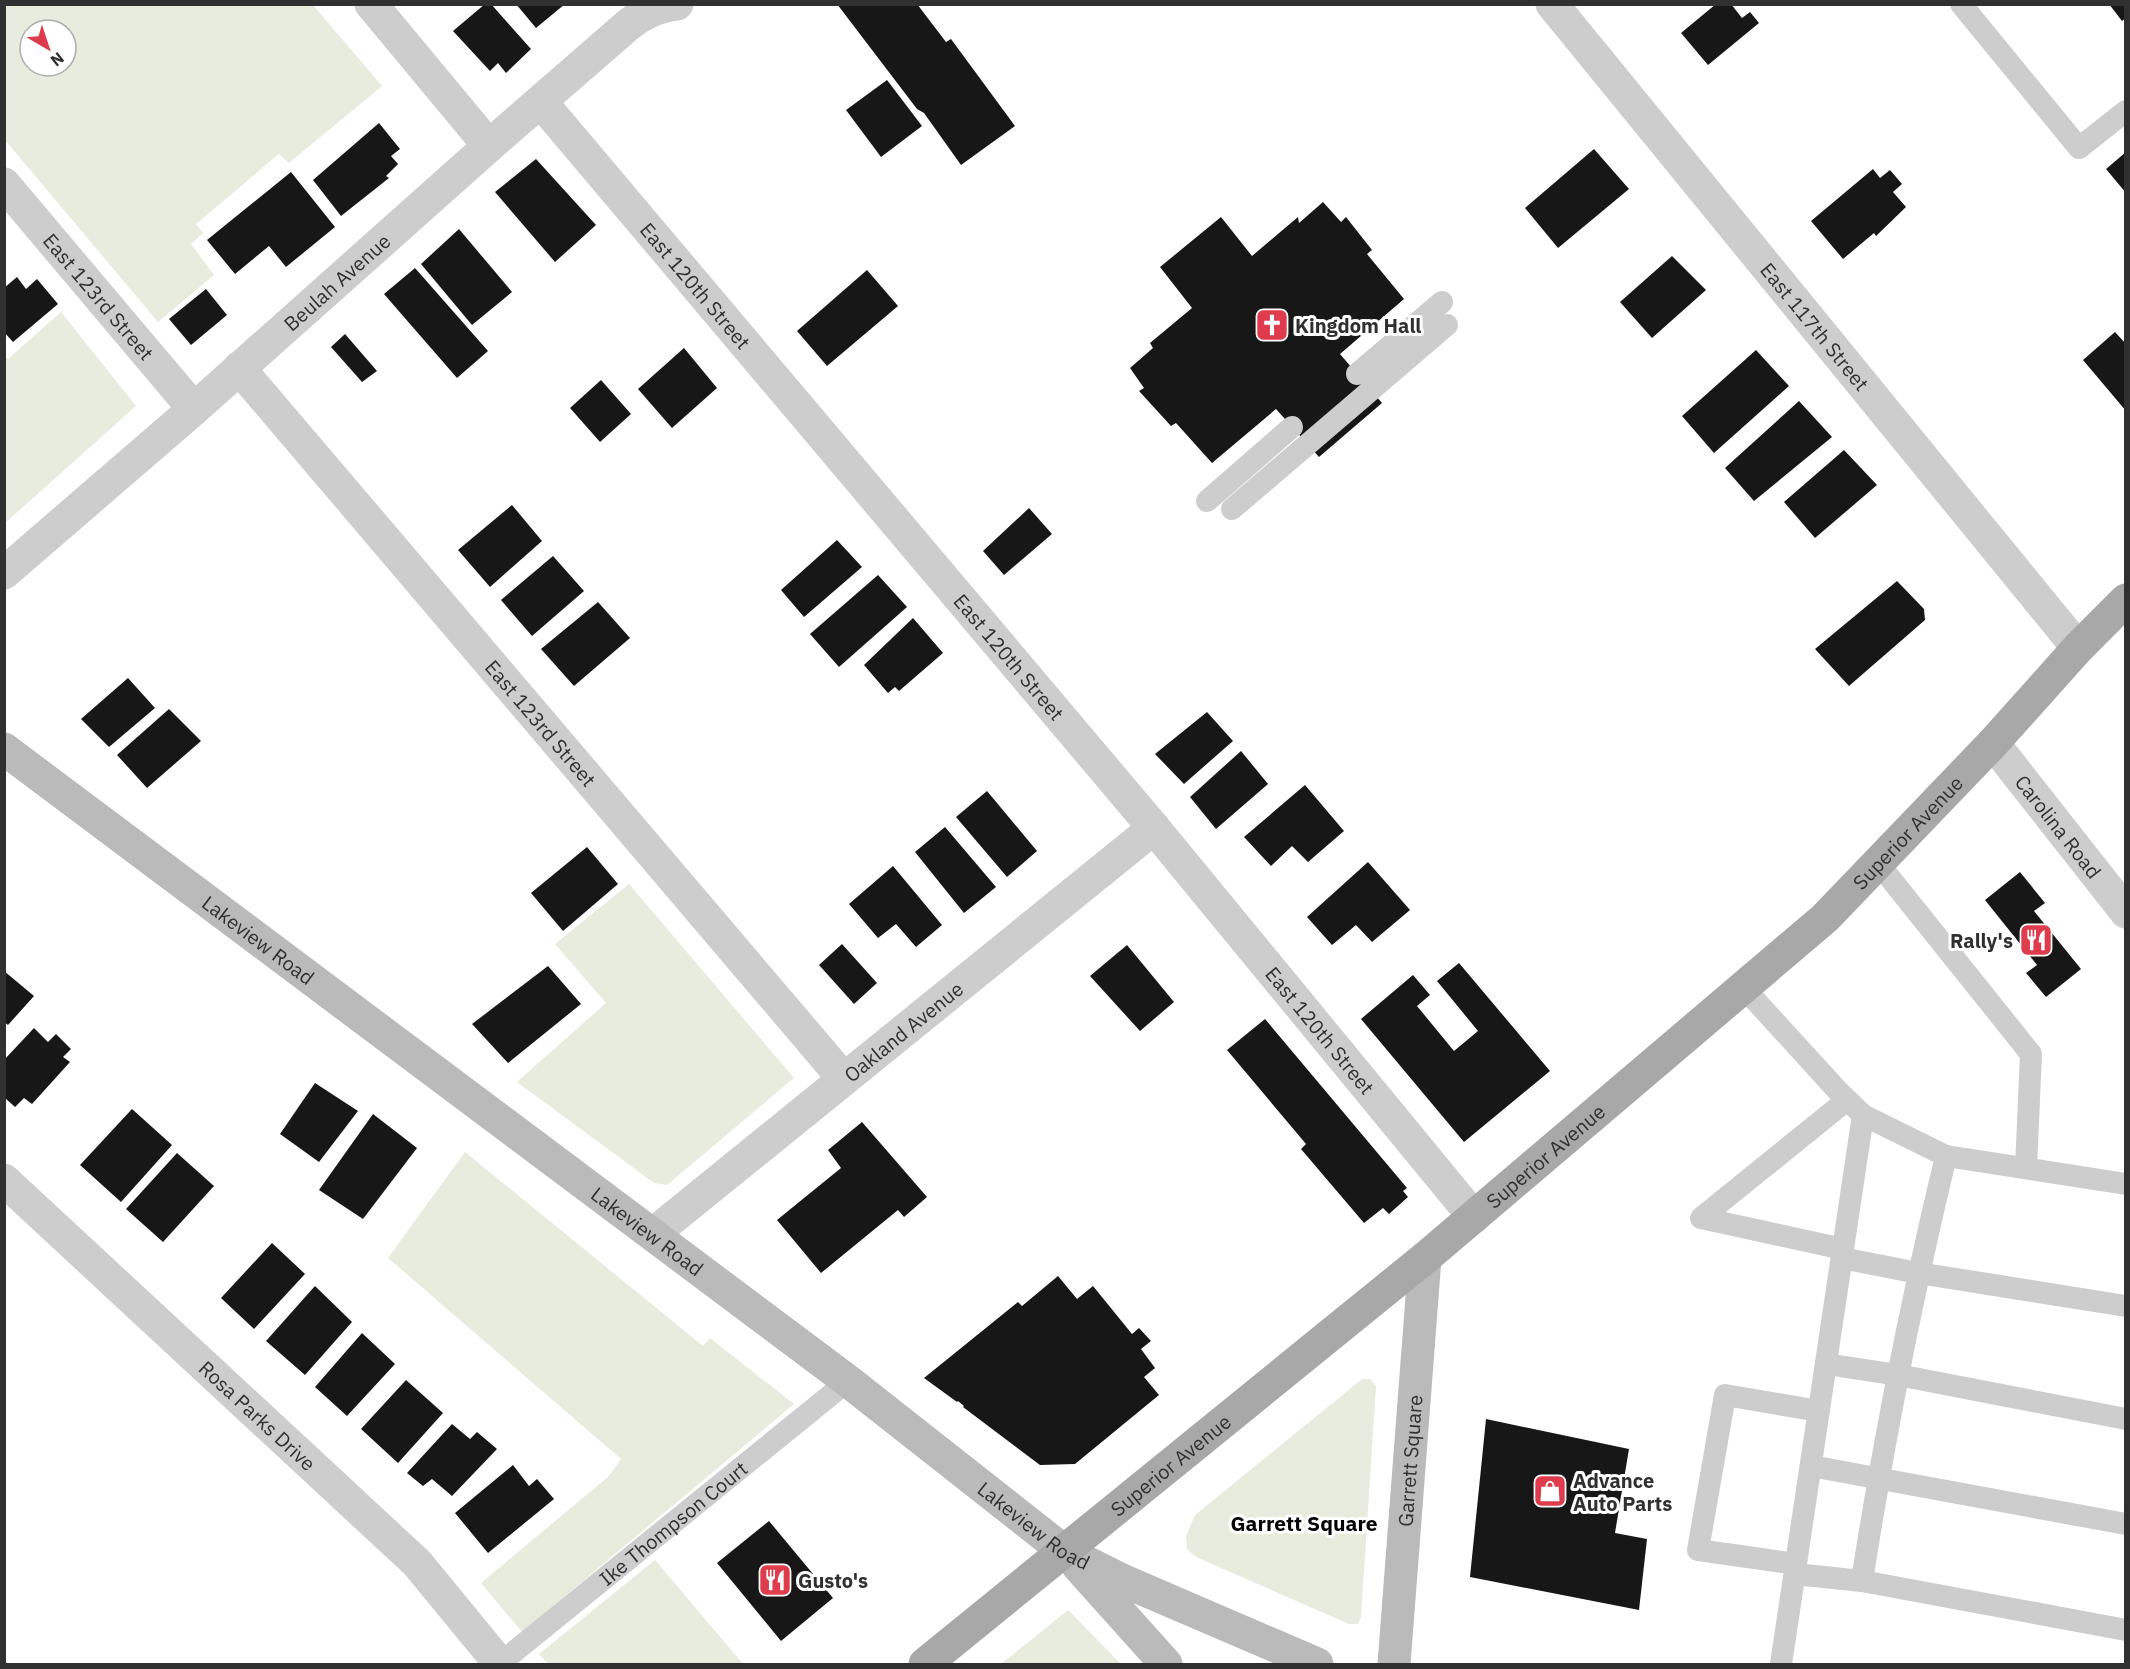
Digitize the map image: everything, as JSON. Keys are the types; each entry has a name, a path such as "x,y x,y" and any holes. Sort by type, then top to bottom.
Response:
{"main road":[{"name":"Superior Avenue","path":"925,1665 1425,1258 1825,918 1993,743 2078,648 2126,600"}],"street":[{"path":"371,4 489,146"},
{"name":"Beulah Avenue","path":"4,573 194,409 489,146 644,13 677,4"},
{"name":"East 117th Street","path":"1552,4 2078,648"},
{"name":"East 120th Street","path":"541,102 1154,828 1474,1217"},
{"name":"East 123rd Street","path":"4,184 194,409"},
{"name":"East 123rd Street","path":"239,368 844,1079"},
{"name":"Carolina Road","path":"1993,743 2126,912"},
{"name":"Lakeview Road","path":"4,749 848,1381 1064,1551 1124,1581 1317,1665"},
{"name":"Oakland Avenue","path":"652,1234 1154,828"},
{"name":"Rosa Parks Drive","path":"4,1180 417,1563 500,1664"},
{"name":"Garrett Square","path":"1394,1665 1425,1258"},
{"path":"1064,1551 1166,1665"}],"lane":[{"path":"1961,4 2079,148 2126,111"},
{"path":"1357,374 1442,302"},
{"path":"1232,509 1447,325"},
{"path":"1207,501 1292,427"},
{"path":"1878,863 2031,1054 2026,1168"},
{"path":"1744,988 1855,1107 1946,1156 2126,1184"},
{"path":"1855,1107 1701,1218 1918,1273 2126,1306"},
{"path":"1781,1665 1843,1253 1855,1107"},
{"path":"1862,1581 1878,1477 1918,1273 1946,1156"},
{"path":"1826,1364 1898,1375 2126,1419"},
{"name":"Ike Thompson Court","path":"500,1664 848,1381"},
{"path":"1819,1411 1725,1395 1698,1550 2126,1630"},
{"path":"1811,1466 2126,1524"}],"shaded area":[{"path":"4,5 313,5 382,86 289,163 279,154 196,224 203,233 191,244 214,275 158,322 5,140"},
{"path":"61,312 136,406 5,523 5,356 8,359"},
{"path":"629,884 794,1078 667,1185 654,1183 517,1082 606,1003 555,944"},
{"path":"465,1152 703,1346 710,1338 794,1404 522,1632 481,1583 608,1477 621,1459 388,1258"},
{"path":"1362,1379 1370,1379 1376,1386 1361,1617 1358,1624 1349,1624 1196,1557 1187,1549 1186,1536 1195,1515"},
{"path":"655,1560 743,1664 548,1664 539,1654"},
{"path":"1068,1610 1121,1664 1001,1664"}],"building":[{"path":"485,4 491,4 531,49 506,73 498,63 490,71 453,31"},
{"path":"516,4 565,4 536,28"},
{"path":"837,4 917,4 946,42 951,39 1015,126 961,165 924,113 917,109"},
{"path":"1716,4 1731,4 1742,18 1750,12 1759,23 1708,65 1681,33"},
{"path":"2109,4 2126,4 2126,18 2122,21"},
{"path":"887,80 922,126 881,157 846,110"},
{"path":"379,123 400,149 391,156 398,164 386,176 389,178 341,216 313,180"},
{"path":"1594,149 1629,189 1558,248 1525,208"},
{"path":"2126,152 2126,193 2106,169"},
{"path":"536,159 596,225 555,262 495,192"},
{"path":"1873,169 1880,178 1890,170 1902,184 1893,192 1906,207 1876,236 1874,233 1843,259 1811,221"},
{"path":"291,172 335,227 286,267 269,246 235,274 207,240"},
{"name":"Kingdom Hall","path":"1323,202 1341,222 1346,217 1372,250 1367,254 1404,299 1340,354 1382,403 1319,457 1276,409 1212,463 1176,423 1171,426 1139,391 1144,388 1130,368 1153,348 1150,343 1192,308 1160,267 1221,217 1252,256 1298,217 1299,223"},
{"path":"459,229 512,292 472,325 421,264"},
{"path":"1672,256 1706,290 1652,338 1620,302"},
{"path":"415,268 488,351 457,378 384,294"},
{"path":"867,270 898,306 827,366 797,331"},
{"path":"17,277 26,289 37,279 58,304 13,342 4,332 4,288"},
{"path":"206,289 227,315 191,345 169,319"},
{"path":"2115,332 2126,344 2126,411 2083,360"},
{"path":"345,334 377,371 362,382 331,347"},
{"path":"684,348 717,388 672,428 638,389"},
{"path":"1756,350 1789,386 1714,453 1682,416"},
{"path":"601,380 631,414 600,442 570,408"},
{"path":"1799,401 1832,437 1754,501 1725,468"},
{"path":"1844,450 1877,485 1815,538 1784,502"},
{"path":"512,505 542,541 490,587 458,550"},
{"path":"1029,508 1052,534 1004,575 983,551"},
{"path":"837,540 862,567 804,617 781,590"},
{"path":"553,556 584,591 532,636 501,600"},
{"path":"878,575 907,607 839,667 810,634"},
{"path":"1897,581 1924,609 1925,620 1849,686 1815,649"},
{"path":"598,602 630,638 574,686 541,649"},
{"path":"913,618 943,653 899,691 895,687 888,693 864,665"},
{"path":"128,678 155,708 109,747 81,719"},
{"path":"169,709 201,741 147,788 117,755"},
{"path":"1207,712 1233,741 1184,784 1155,754"},
{"path":"1241,751 1268,784 1216,829 1190,797"},
{"path":"1305,785 1344,831 1308,862 1292,846 1271,866 1244,837"},
{"path":"987,791 1037,851 1007,877 956,817"},
{"path":"945,827 996,887 964,913 915,852"},
{"path":"587,847 618,884 563,931 531,893"},
{"path":"1368,862 1410,910 1372,942 1356,925 1332,945 1307,917"},
{"path":"893,866 942,925 916,947 896,924 878,938 849,904"},
{"path":"2020,872 2045,903 2034,911 2081,969 2046,997 2026,973 2037,965 1985,900"},
{"path":"842,944 877,983 854,1004 819,965"},
{"path":"1127,945 1174,1002 1140,1031 1090,976"},
{"path":"1459,963 1550,1071 1464,1142 1361,1019 1413,975 1430,995 1417,1006 1454,1051 1478,1031 1437,981"},
{"path":"548,966 581,1004 508,1063 472,1024"},
{"path":"4,971 34,996 8,1025 4,1022"},
{"path":"1265,1019 1407,1188 1403,1191 1408,1197 1389,1214 1383,1208 1364,1223 1301,1149 1306,1144 1227,1050"},
{"path":"34,1028 48,1042 56,1034 71,1049 63,1057 70,1062 32,1104 24,1098 15,1107 4,1097 4,1060"},
{"path":"315,1083 358,1111 319,1162 280,1134"},
{"path":"132,1109 172,1145 121,1202 80,1165"},
{"path":"373,1114 417,1148 363,1219 319,1190"},
{"path":"862,1122 927,1197 904,1217 898,1210 821,1273 777,1220 841,1168 828,1150"},
{"path":"177,1153 214,1186 163,1242 126,1209"},
{"path":"272,1243 305,1274 254,1329 221,1298"},
{"path":"1058,1276 1077,1299 1093,1286 1132,1334 1139,1328 1151,1341 1141,1349 1155,1368 1144,1377 1159,1395 1075,1464 1040,1465 958,1401 924,1378 1018,1302 1022,1306"},
{"path":"315,1286 352,1322 305,1375 266,1341"},
{"path":"362,1333 395,1364 347,1416 315,1387"},
{"path":"406,1380 443,1413 398,1463 361,1429"},
{"name":"Advance Auto Parts","path":"1486,1419 1629,1449 1615,1533 1647,1539 1639,1610 1470,1577"},
{"path":"452,1424 470,1439 477,1432 497,1449 452,1496 432,1479 423,1486 407,1473"},
{"path":"513,1465 529,1486 537,1479 554,1499 488,1553 455,1513"},
{"name":"Gusto's","path":"769,1521 833,1598 781,1641 717,1563"}],"place":[{"name":"Kingdom Hall","path":"1272,325"},
{"name":"Rally's","path":"2036,940"},
{"name":"Advance Auto Parts","path":"1550,1491"},
{"name":"Gusto's","path":"775,1580"}],"district":[{"name":"Garrett Square","path":"1304,1523"}]}
